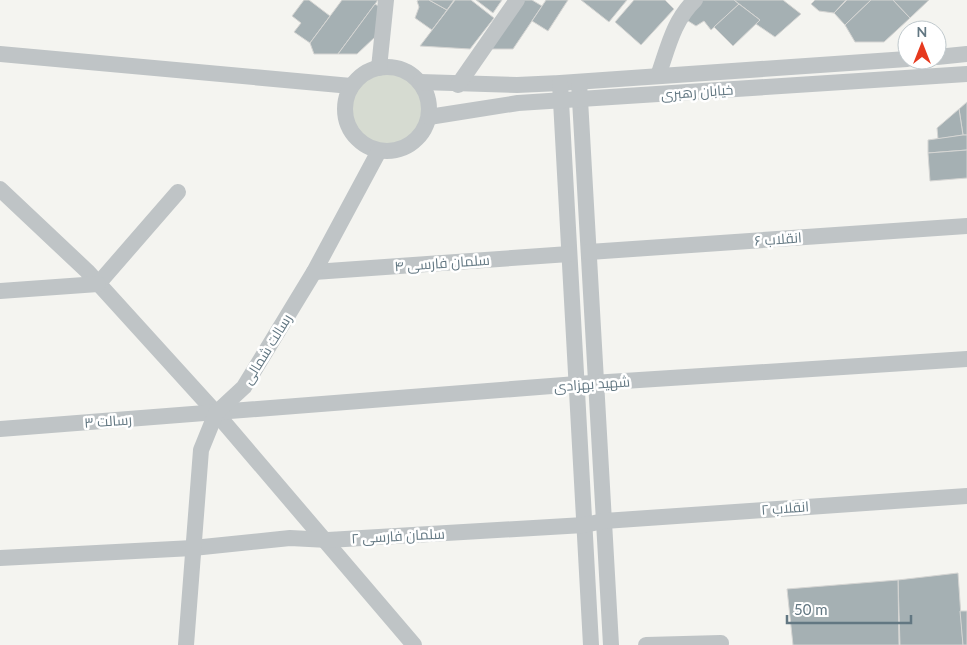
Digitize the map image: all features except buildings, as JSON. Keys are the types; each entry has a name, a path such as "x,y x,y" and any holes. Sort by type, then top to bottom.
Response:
{"street":[{"path":"379,68 386,0"},
{"path":"458,85 517,0"},
{"path":"658,76 675,26 695,0"},
{"path":"0,54 351,86"},
{"path":"947,56 967,54"},
{"name":"خیابان رهبری","path":"420,82 458,85 560,83 897,60"},
{"path":"390,67 401,69 420,82 426,93 429,117 424,130 416,140 405,148 392,152 379,151 365,146 355,138 347,126 344,112 345,98 351,86 359,77 368,71 390,67"},
{"name":"خیابان رهبری","path":"429,117 518,103 967,74"},
{"path":"579,82 610,645"},
{"path":"560,83 591,645"},
{"name":"رسالت شمالی","path":"186,645 200,450 216,413 244,387 314,272 379,151"},
{"path":"0,189 98,284 216,413 414,645"},
{"path":"0,291 98,284 178,192"},
{"name":"انقلاب ۶","path":"589,252 967,226"},
{"name":"سلمان فارسی ۴","path":"314,272 570,254"},
{"name":"شهید بهزادی","path":"216,413 577,384 967,358"},
{"name":"رسالت ۳","path":"0,429 216,413"},
{"name":"انقلاب ۲","path":"604,521 967,496"},
{"name":"سلمان فارسی ۲","path":"0,558 193,548 290,538 323,540 584,525 604,521"},
{"path":"646,645 721,643"}],"shaded area":[{"path":"388,72 402,75 415,83 423,96 426,110 423,124 415,137 402,145 388,148 374,145 361,137 353,124 350,110 353,96 361,83 374,75"}]}
